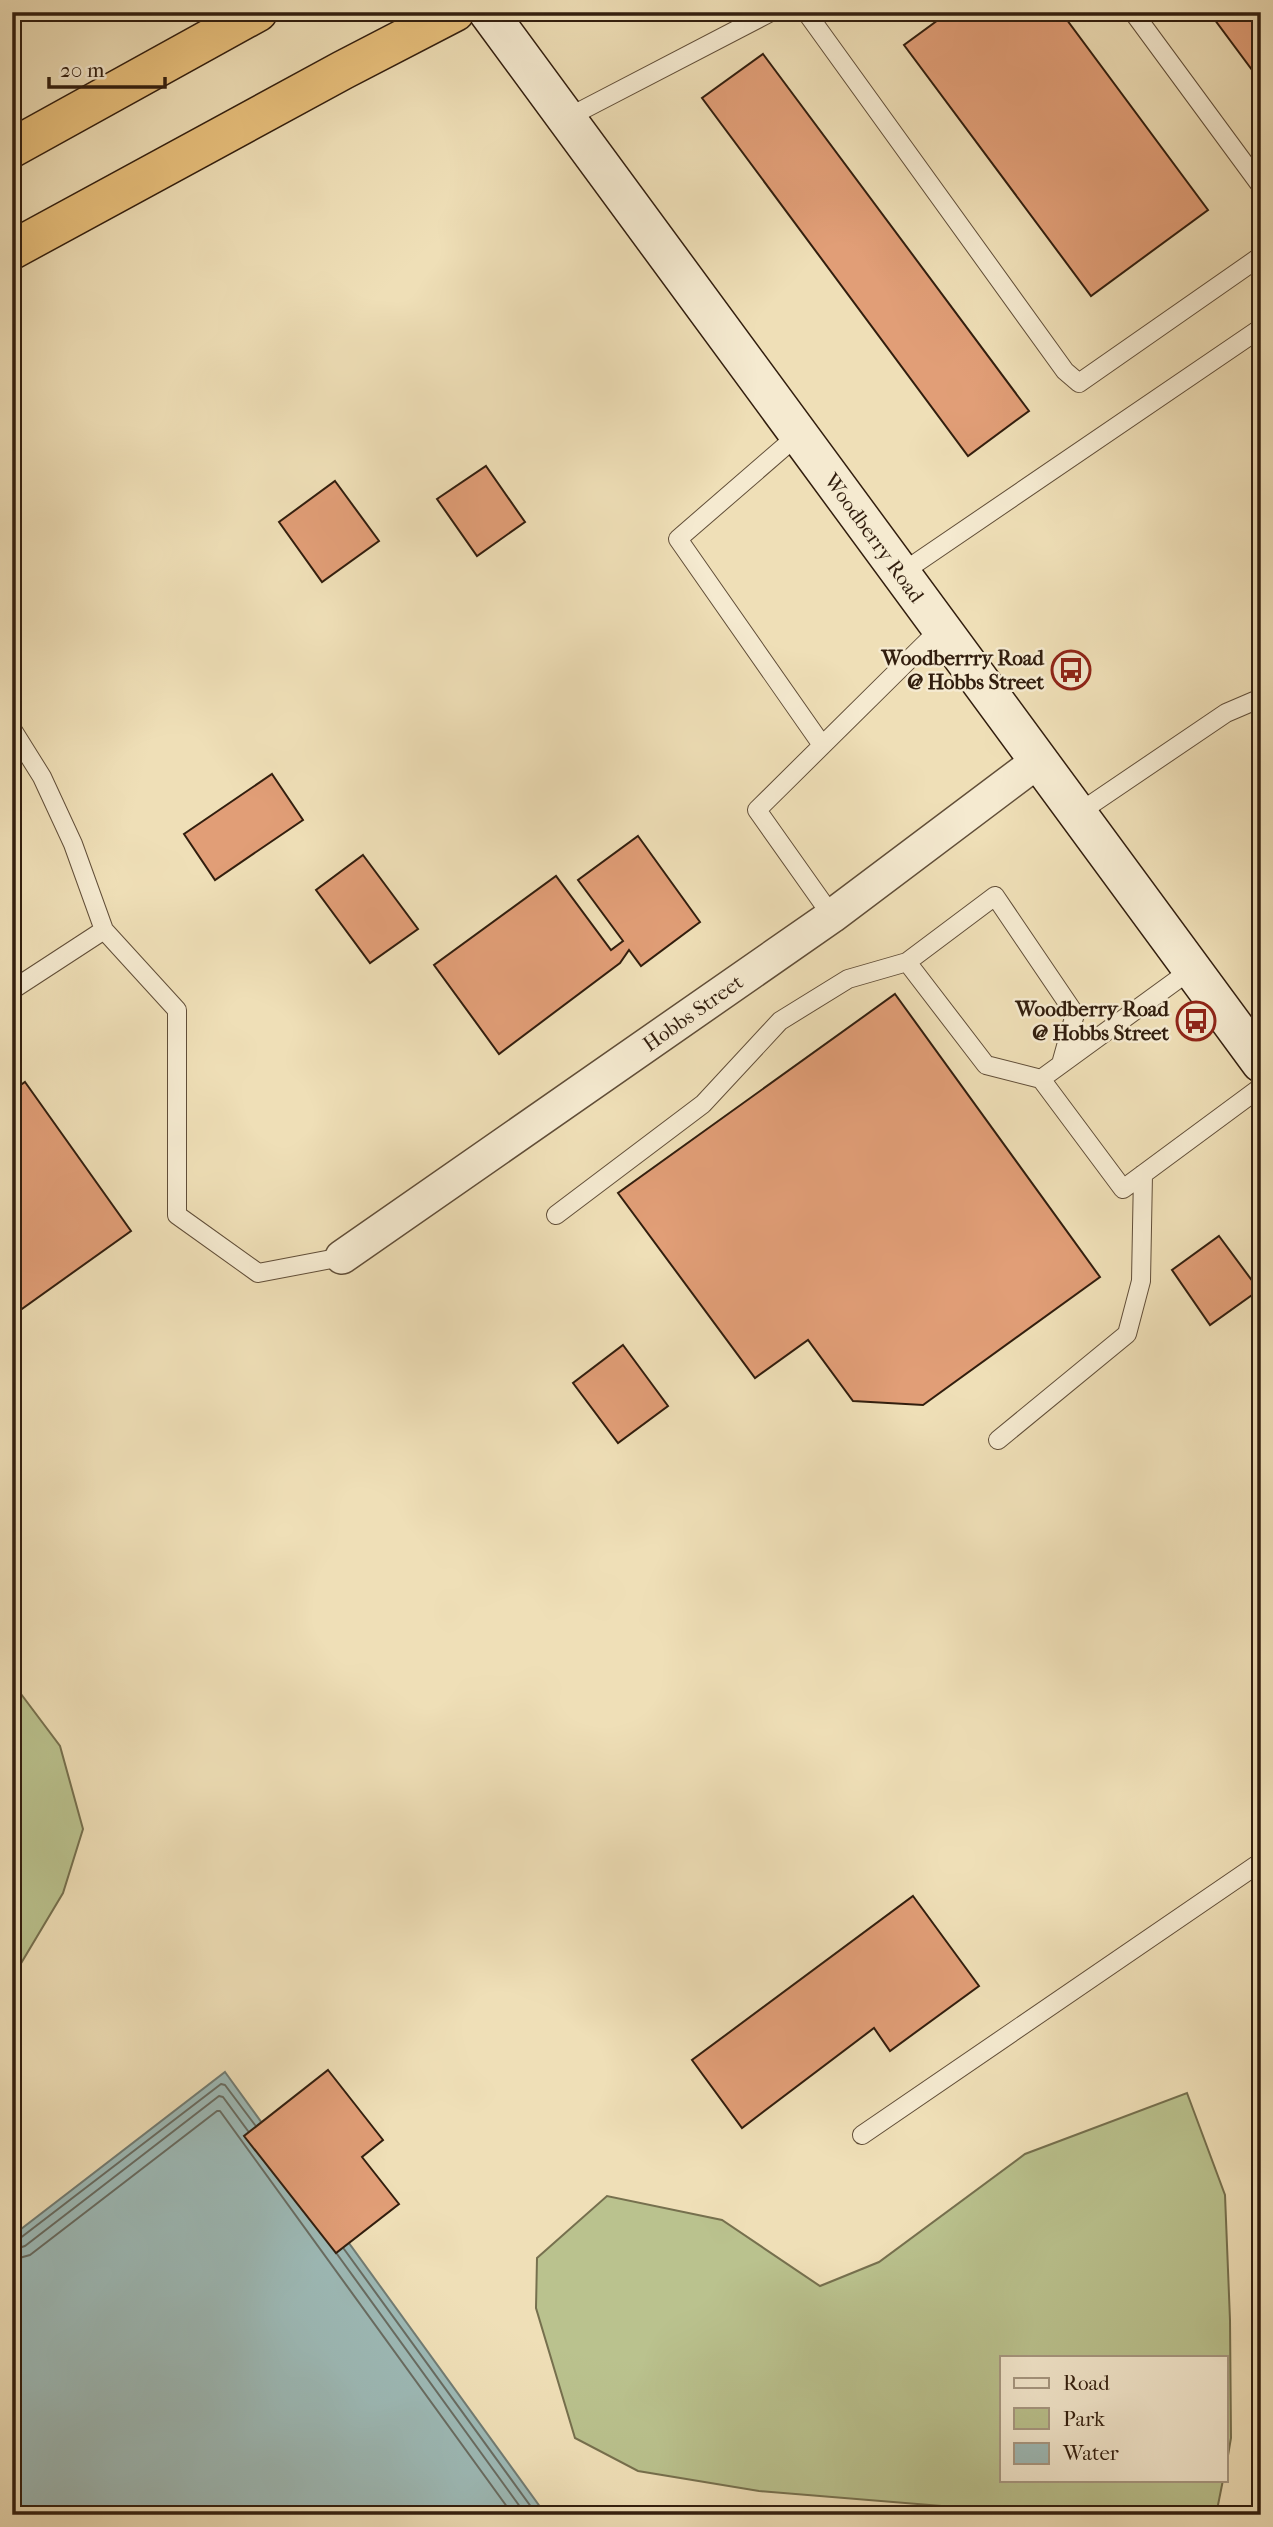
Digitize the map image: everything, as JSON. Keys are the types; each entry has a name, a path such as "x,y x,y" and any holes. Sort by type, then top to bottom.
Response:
{"highway":[{"path":"12,148 258,12"},
{"path":"12,250 342,70 455,12"}],"street":[{"name":"Woodberry Road","path":"488,12 1261,1063"},
{"name":"Hobbs Street","path":"342,1257 832,916 1038,761"}],"lane":[{"path":"565,119 771,12"},
{"path":"806,12 1065,371 1079,383 1261,256"},
{"path":"1133,12 1261,186"},
{"path":"900,574 1261,328"},
{"path":"798,435 678,539 822,746"},
{"path":"832,916 757,810 940,629"},
{"path":"1077,814 1226,713 1259,702"},
{"path":"12,729 42,777 73,845 104,930 177,1010 177,1215 258,1273 342,1257"},
{"path":"556,1215 703,1104 780,1021 848,979 907,962 995,896 1076,1014 1061,1065"},
{"path":"12,990 104,930"},
{"path":"907,962 986,1065 1041,1079 1123,1189 1261,1087"},
{"path":"1041,1079 1192,969"},
{"path":"998,1440 1128,1334 1141,1281 1143,1174"},
{"path":"862,2135 1261,1862"}],"green space":[{"path":"12,1682 60,1746 83,1829 63,1893 20,1965 12,1971"},
{"path":"1187,2093 1225,2195 1231,2438 1228,2455 1228,2356 1000,2356 1000,2482 1223,2482 1216,2515 1050,2515 759,2491 638,2471 575,2438 536,2308 537,2258 607,2196 722,2220 820,2286 879,2262 1025,2154"}],"water":[{"path":"225,2072 546,2515 12,2515 12,2236"}],"building":[{"path":"949,12 1061,12 1208,210 1091,296 904,45"},
{"path":"1209,12 1261,12 1261,82"},
{"path":"763,54 1029,411 968,456 702,98"},
{"path":"486,466 525,522 477,556 437,499"},
{"path":"335,481 379,541 322,582 279,522"},
{"path":"272,774 303,820 215,880 184,834"},
{"path":"638,836 700,922 641,966 629,950 620,963 499,1054 434,965 556,876 611,950 623,941 578,880"},
{"path":"363,855 418,929 370,963 316,890"},
{"path":"895,994 1100,1277 923,1405 853,1401 808,1340 755,1378 618,1193"},
{"path":"25,1082 131,1231 12,1316 12,1091"},
{"path":"1219,1236 1259,1290 1210,1325 1172,1270"},
{"path":"623,1345 668,1406 618,1443 573,1383"},
{"path":"913,1896 979,1986 890,2051 874,2028 742,2128 692,2060"},
{"path":"328,2070 383,2140 362,2157 399,2204 336,2253 244,2136"}],"place":[{"name":"Woodberrry Road @ Hobbs Street","path":"1071,670"},
{"name":"Woodberry Road @ Hobbs Street","path":"1196,1021"}]}
